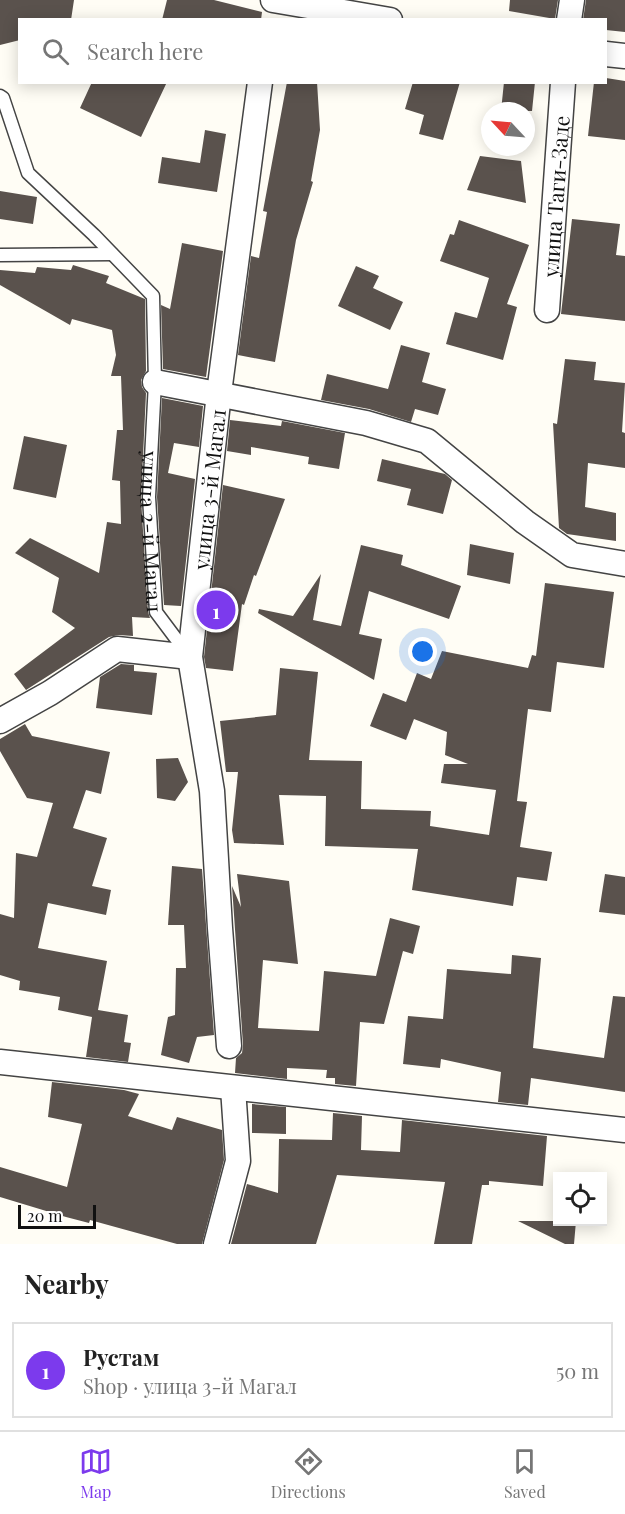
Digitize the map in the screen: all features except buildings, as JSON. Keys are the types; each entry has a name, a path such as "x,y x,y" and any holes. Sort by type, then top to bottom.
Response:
{"street":[{"path":"270,18 273,0 378,18"},
{"path":"569,18 572,0"},
{"path":"607,54 625,56"},
{"path":"219,393 260,84"},
{"name":"улица Таги-Заде","path":"547,309 563,84"},
{"path":"155,382 366,423 427,441 525,522 572,555 625,564"},
{"name":"улица 3-й Магал","path":"190,657 219,393"},
{"path":"0,721 50,693 117,649 190,657"},
{"name":"улица 2-й Магал","path":"190,657 212,791 230,1046"},
{"path":"0,1062 625,1130"},
{"path":"216,1244 238,1161 233,1088"}],"lane":[{"name":"улица 2-й Магал","path":"0,96 3,98 28,172 153,296 155,382 149,496 156,612 190,657"},
{"path":"0,255 112,254"}],"place":[{"name":"Рустам","path":"216,610"}]}
